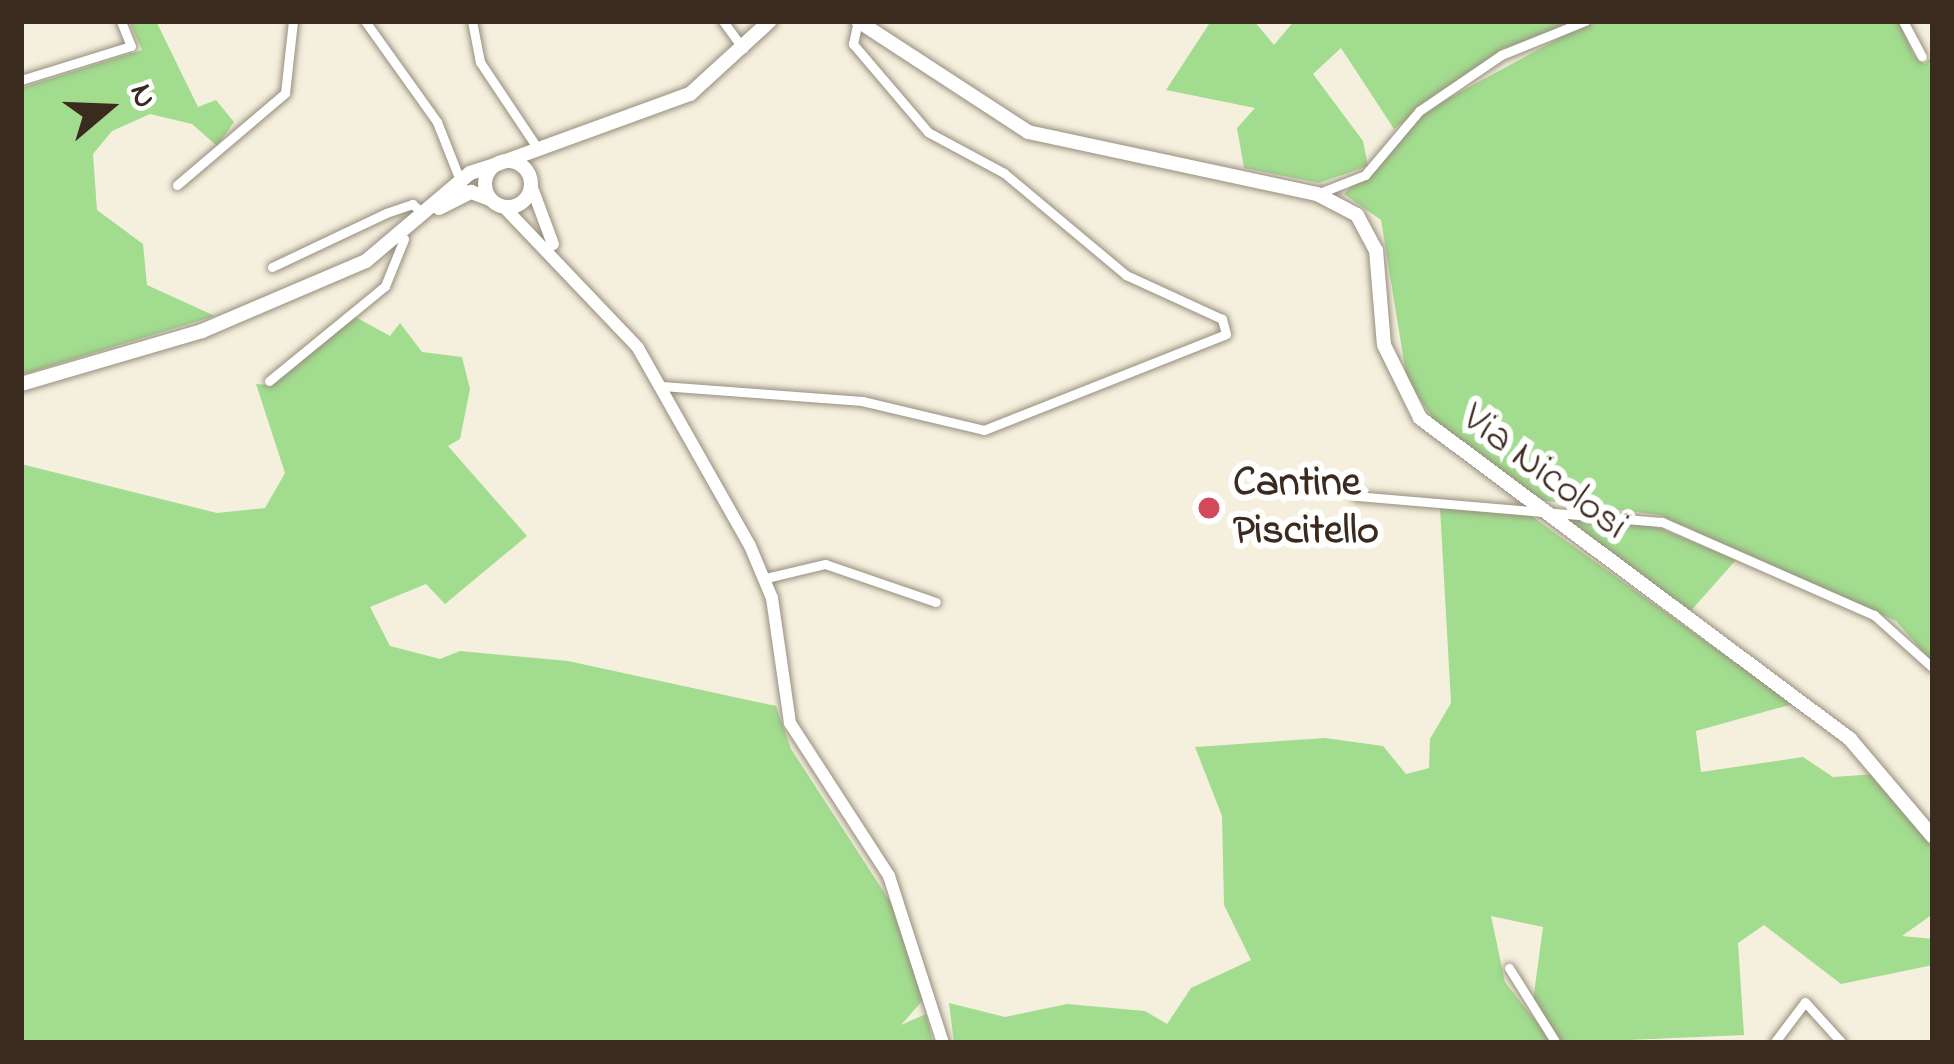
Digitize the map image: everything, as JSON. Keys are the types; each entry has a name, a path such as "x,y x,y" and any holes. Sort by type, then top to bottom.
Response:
{"main road":[{"path":"21,384 202,331 404,239 465,186 504,161 690,94 770,21"},
{"name":"Via Nicolosi","path":"858,21 1028,132 1317,194 1371,235 1384,345 1409,402 1533,509 1850,739 1933,837"},
{"path":"497,203 531,180 556,145"},
{"path":"504,161 531,180"},
{"path":"497,203 485,183 504,161"},
{"path":"465,186 497,203"}],"street":[{"path":"21,80 131,46 121,21"},
{"path":"177,185 285,93 293,21"},
{"path":"365,21 437,122 465,186"},
{"path":"472,21 512,120 538,149"},
{"path":"723,21 743,49"},
{"path":"662,386 862,400 984,430 1226,334 1222,319 1137,283 1004,173 936,139 853,44 858,21"},
{"path":"1317,194 1365,176 1419,111 1501,55 1585,21"},
{"path":"1904,21 1922,56"},
{"path":"504,161 512,120"},
{"path":"531,180 560,256"},
{"path":"497,203 560,256 662,386 766,578 790,723 889,876 943,1043"},
{"path":"272,267 412,204 429,215"},
{"path":"268,381 377,294 404,239"},
{"path":"1356,496 1662,521 1874,615 1933,668"},
{"path":"766,578 825,563 936,602"},
{"path":"1509,968 1556,1043"},
{"path":"1774,1043 1805,1002 1842,1043"}],"green space":[{"path":"129,21 156,21 198,107 216,100 234,122 217,146 192,124 150,114 112,131 93,154 97,210 143,244 147,285 215,316 21,375 21,88 142,50"},
{"path":"1211,21 1254,21 1274,45 1294,21 1580,21 1502,49 1394,129 1341,48 1313,74 1363,141 1368,166 1319,183 1244,168 1237,128 1255,108 1166,90"},
{"path":"1591,21 1899,21 1914,56 1925,64 1933,55 1933,663 1896,621 1659,515 1539,500 1434,420 1407,380 1381,220 1344,194 1423,112"},
{"path":"352,315 390,336 400,323 422,352 462,357 470,389 460,439 448,446 527,536 445,604 426,584 370,607 390,646 440,659 460,651 568,661 776,706 791,749 893,906 923,1000 901,1025 926,1014 933,1043 21,1043 21,464 217,513 265,508 285,473 256,384 270,385"},
{"path":"1440,508 1530,515 1793,704 1696,731 1701,772 1803,757 1833,777 1877,774 1931,844 1933,914 1902,936 1933,939 1933,965 1841,984 1764,925 1738,943 1744,1035 1558,1043 1533,1001 1543,927 1491,916 1505,982 1553,1043 954,1043 949,1003 1005,1017 1067,1004 1145,1011 1167,1024 1191,988 1251,960 1224,905 1222,816 1195,747 1325,738 1383,746 1406,774 1429,768 1430,739 1451,703"},
{"path":"1611,514 1736,560 1688,614 1555,518"}],"place":[{"name":"Cantine Piscitello","path":"1209,508"}]}
